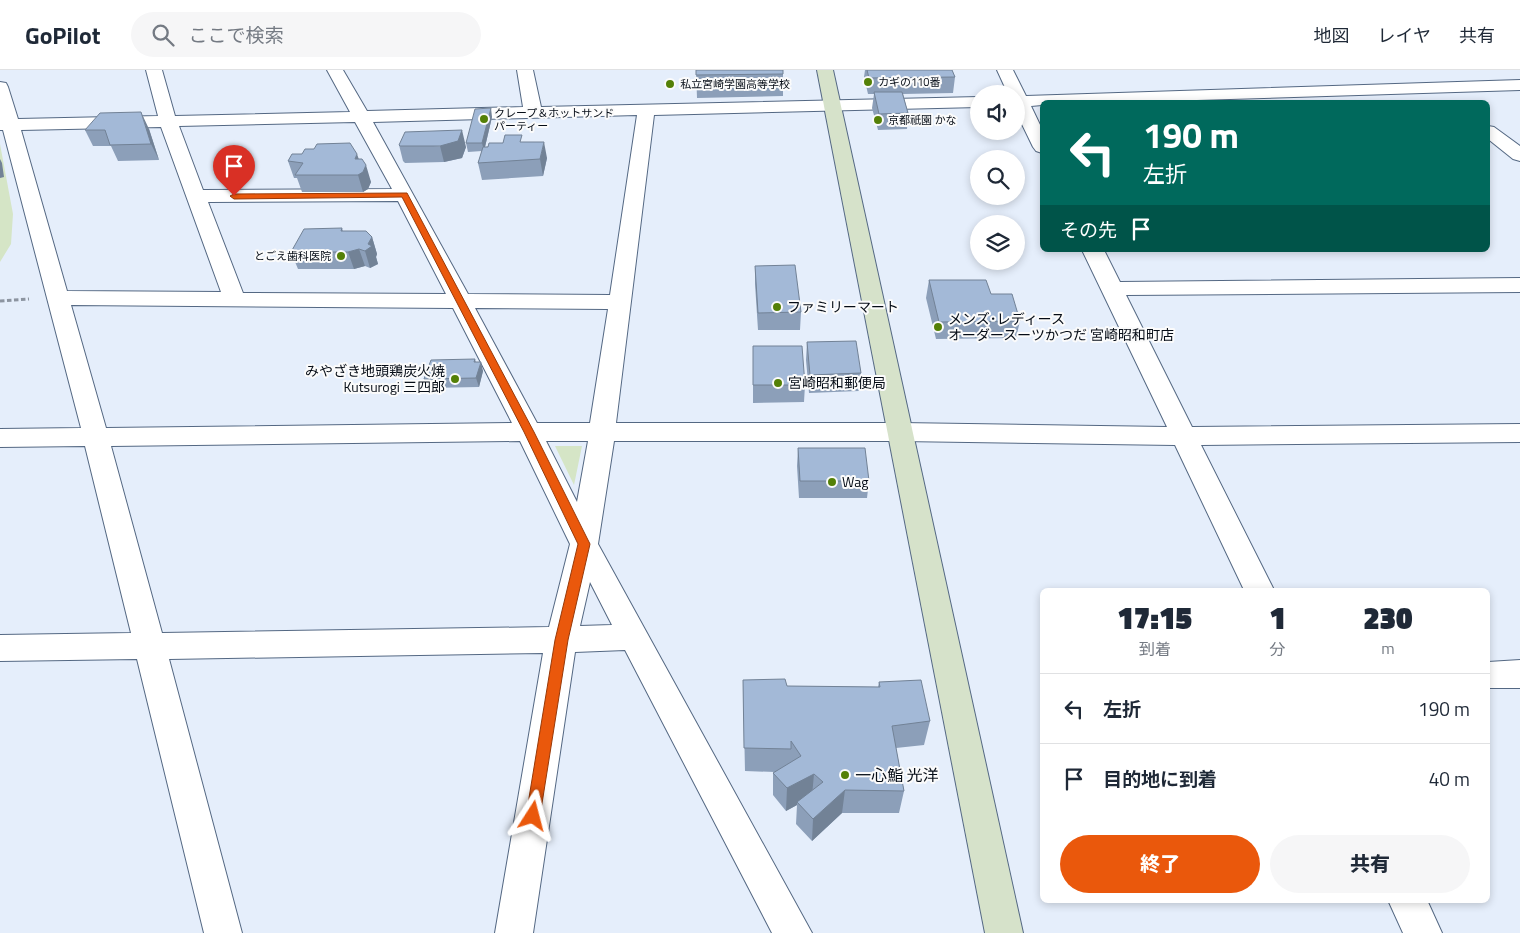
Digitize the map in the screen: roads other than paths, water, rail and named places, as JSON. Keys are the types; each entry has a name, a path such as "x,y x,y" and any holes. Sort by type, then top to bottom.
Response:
{"street":[{"path":"154,70 168,121 234,299"},
{"path":"335,70 405,195 529,432 584,544 793,933"},
{"path":"525,70 533,114"},
{"path":"825,70 1004,933"},
{"path":"1005,70 1011,85"},
{"path":"1397,70 1445,100"},
{"path":"1050,100 1520,85"},
{"path":"0,87 5,125 96,437 223,933"},
{"path":"1025,101 1040,100"},
{"path":"5,125 970,102"},
{"path":"514,933 561,640 584,544 602,432 646,111"},
{"path":"1025,114 1040,143"},
{"path":"1490,132 1520,155"},
{"path":"196,196 405,195"},
{"path":"1094,252 1186,436 1258,588"},
{"path":"1112,289 1520,284"},
{"path":"57,298 621,302"},
{"path":"0,438 529,432 901,432 1186,436 1520,433"},
{"path":"0,648 561,640 635,637"},
{"path":"1490,675 1520,674"},
{"path":"1408,903 1423,933"}],"place":[{"name":"カギの110番","path":"868,82"},
{"name":"私立宮崎学園高等学校","path":"670,84"},
{"name":"クレープ＆ホットサンド パーティー","path":"484,119"},
{"name":"京都祇園 かな","path":"878,120"},
{"name":"とごえ歯科医院","path":"341,256"},
{"name":"ファミリーマート","path":"777,307"},
{"name":"メンズ･レディース オーダースーツかつだ 宮崎昭和町店","path":"938,327"},
{"name":"みやざき地頭鶏炭火焼 Kutsurogi 三四郎","path":"455,379"},
{"name":"宮崎昭和郵便局","path":"778,383"},
{"name":"Wag","path":"832,482"},
{"name":"一心鮨 光洋","path":"845,775"}]}
